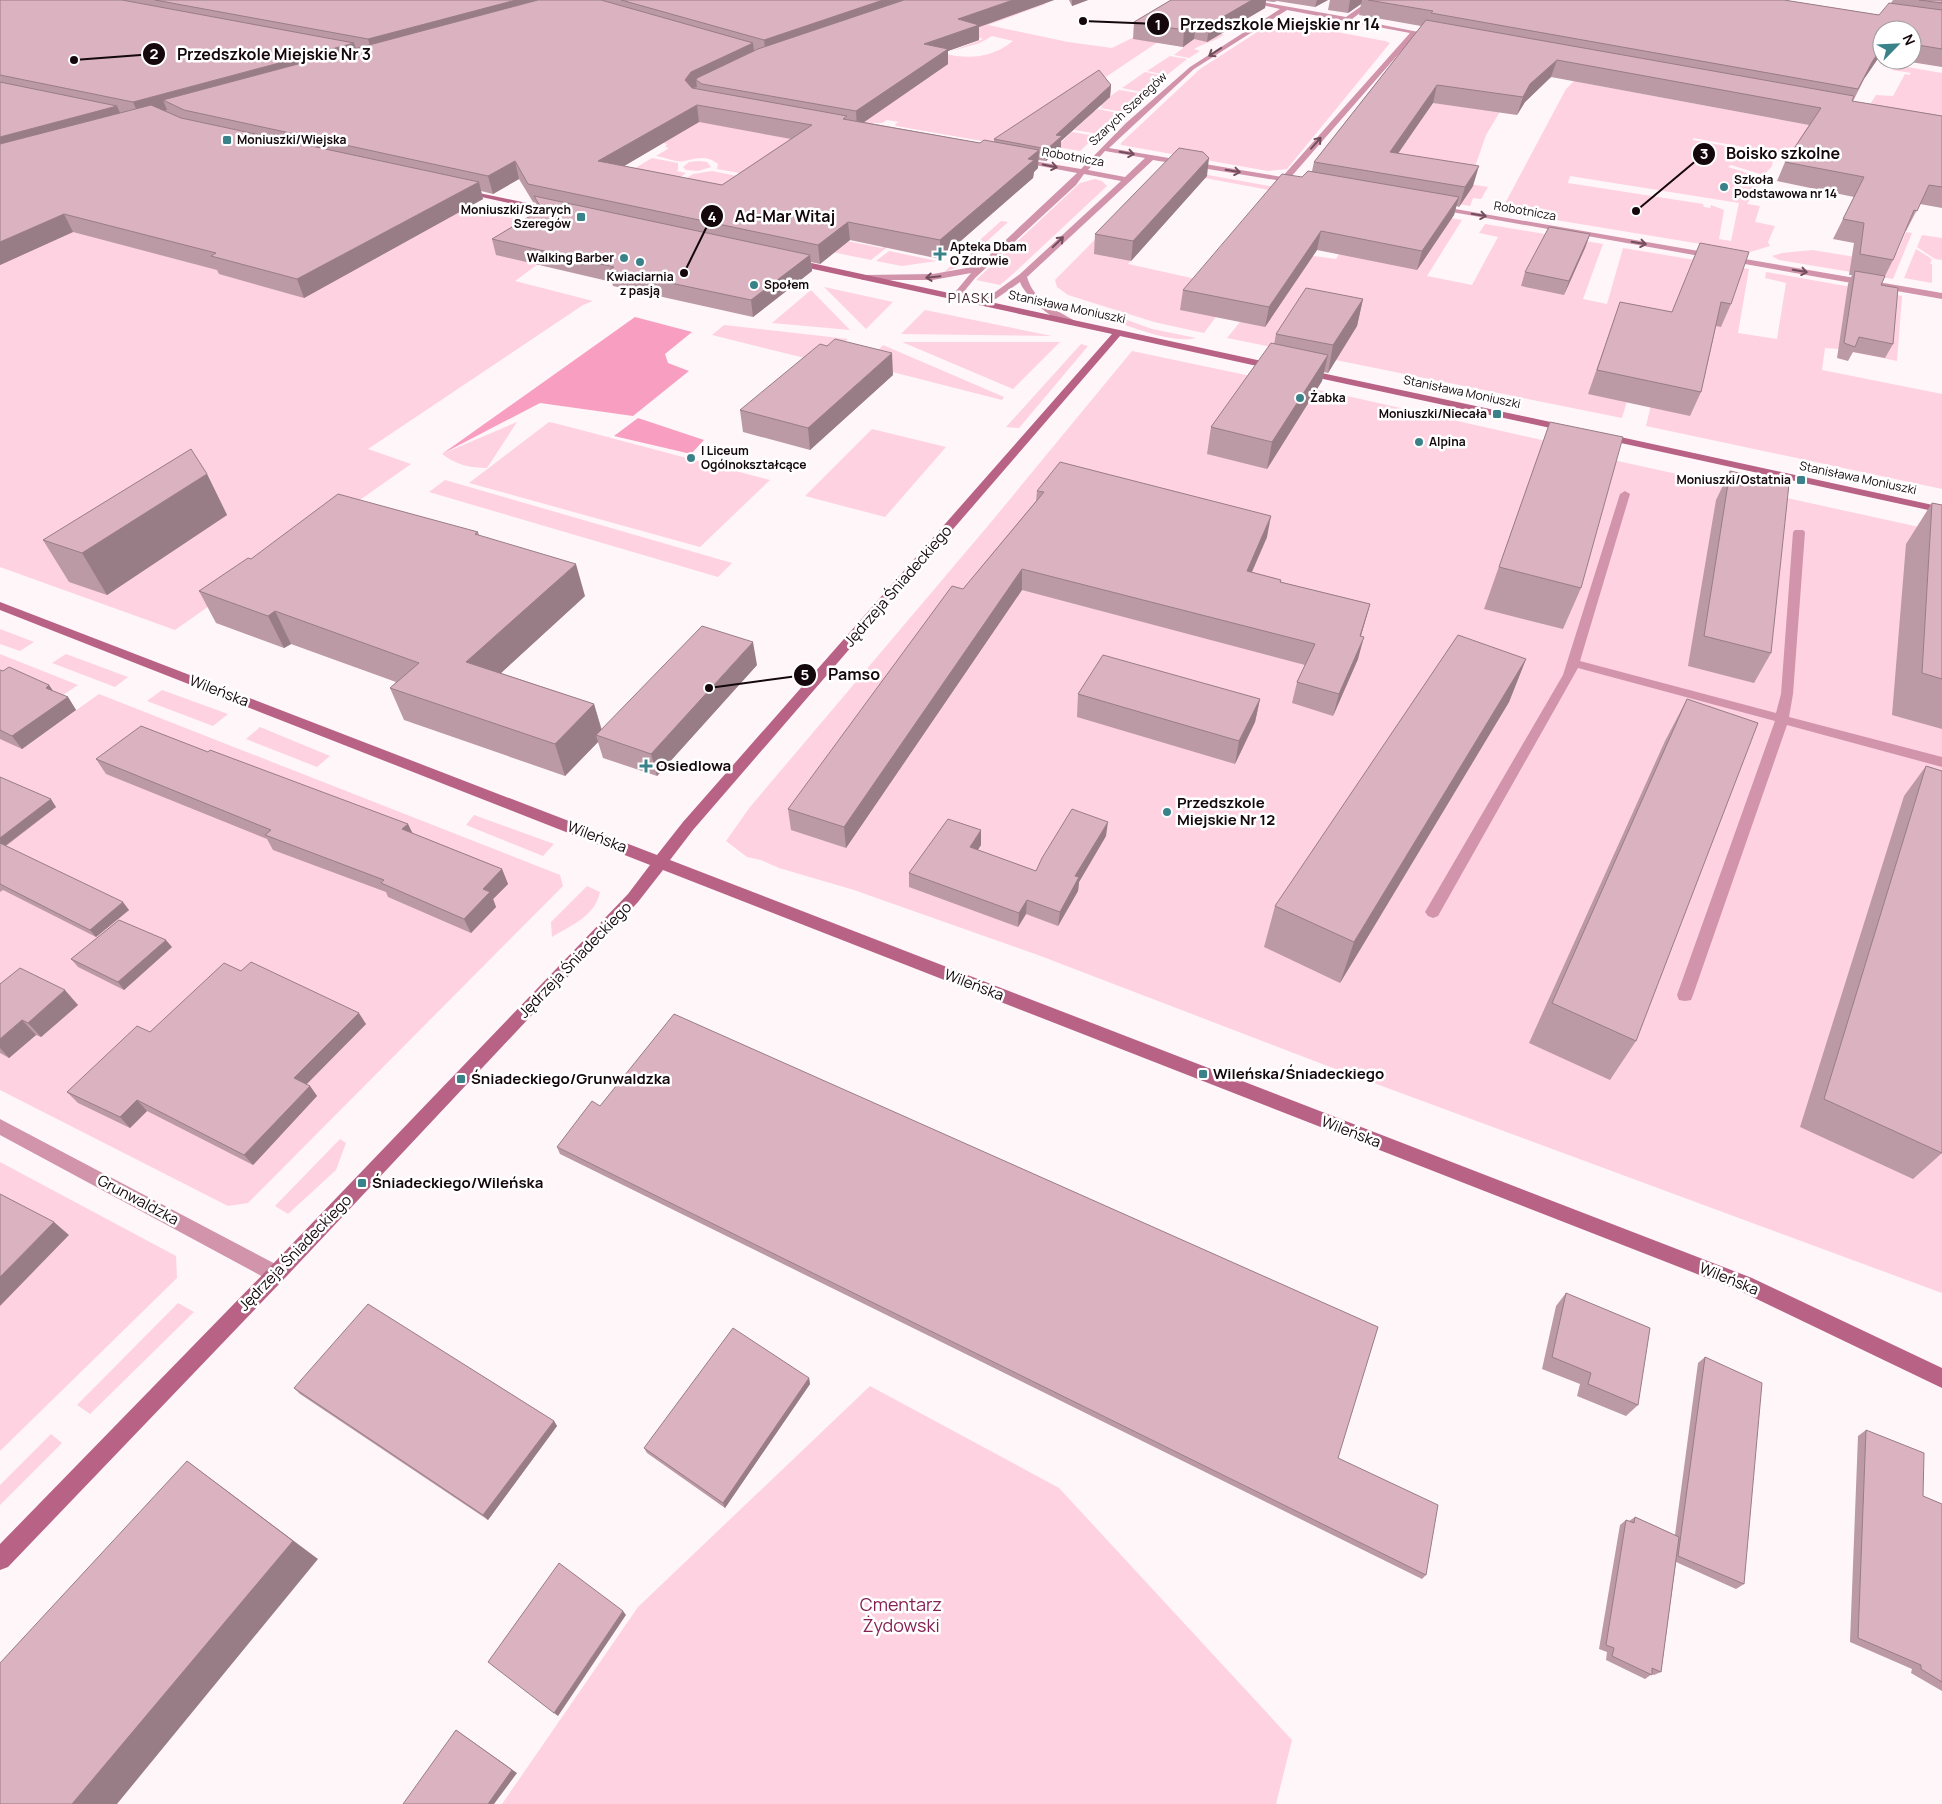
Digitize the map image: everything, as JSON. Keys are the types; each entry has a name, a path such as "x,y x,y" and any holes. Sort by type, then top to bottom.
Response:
{"street":[{"path":"1241,0 1445,38"},
{"path":"1346,20 1374,0"},
{"name":"Szarych Szeregów","path":"955,297 981,268 1104,149 1192,68 1286,8"},
{"path":"1313,14 1320,10"},
{"path":"1284,180 1414,32"},
{"name":"Robotnicza","path":"1104,149 1302,183"},
{"path":"984,303 1023,276 1124,180 1151,157"},
{"name":"Robotnicza","path":"1015,160 1124,180"},
{"path":"451,189 562,213"},
{"name":"Robotnicza","path":"1423,205 1942,296"},
{"name":"Stanisława Moniuszki","path":"784,260 1942,510"},
{"path":"865,278 933,277 981,268"},
{"path":"1023,276 1024,284 1031,297 1072,322"},
{"name":"Jędrzeja Śniadeckiego","path":"0,1558 276,1274 633,898 688,826 1118,333"},
{"path":"1434,912 1569,675 1625,494"},
{"path":"1685,994 1779,732 1787,694 1799,532"},
{"name":"Wileńska","path":"0,606 1745,1284 1942,1378"},
{"path":"1574,663 1942,762"},
{"name":"Grunwaldzka","path":"0,1126 276,1274"}],"green space":[{"path":"1030,0 1046,4 988,25 1068,42 1112,48 1176,16 1224,35 1194,49 1200,51 1189,58 1174,55 1182,47 1158,42 1052,113 1059,144 1072,132 1096,136 1080,151 1056,147 993,143 896,126 895,124 899,122 887,120 882,123 851,123 918,47 943,54 967,57 979,56 1002,49 1013,41 992,36 980,43 952,51 983,39 951,30"},
{"path":"1283,22 1390,43 1287,169 1268,171 1121,145 1200,69 1271,23"},
{"path":"1170,56 1187,59 1167,75 1147,71"},
{"path":"1892,70 1922,70 1942,73 1942,123 1867,109 1876,95 1893,96 1905,74 1909,75 1911,73"},
{"path":"1145,72 1165,76 1146,93 1122,88"},
{"path":"1576,79 1584,83 1810,125 1829,111 1828,162 1693,138 1693,140 1774,155 1772,166 1765,174 1731,165 1728,167 1753,177 1759,185 1747,204 1760,206 1755,222 1775,226 1768,242 1770,246 1750,252 1737,253 1719,247 1501,211 1566,89","holes":["1570,176 1739,203 1731,241 1719,239 1724,210 1711,205 1710,208 1704,207 1703,204 1568,183"]},
{"path":"1119,90 1144,94 1123,112 1100,108 1103,106 1098,105"},
{"path":"1510,95 1486,135 1469,184 1488,187 1481,199 1473,198 1470,206 1409,196 1346,135 1418,103"},
{"path":"1098,109 1122,114 1099,134 1074,130 1086,119 1089,110 1095,111"},
{"path":"689,114 757,132 799,140 745,174 717,169 718,164 706,158 674,161 656,156 669,148 665,147 667,144 663,143 675,136"},
{"path":"132,135 580,233 515,281 593,301 583,305 368,449 411,464 175,630 0,567 0,172"},
{"path":"652,158 678,163 678,170 676,171 686,173 676,180 632,170"},
{"path":"689,162 707,162 711,167 698,171 686,170 683,167"},
{"path":"1169,168 1353,201 1351,205 1199,177 1128,264 1237,288 1204,333 1154,322 1068,295 1057,287 1055,280 1142,192"},
{"path":"712,171 742,177 729,190 682,181 693,174"},
{"path":"1095,179 1102,181 1107,186 1013,274 1000,285 976,280 1080,183"},
{"path":"1369,204 1462,220 1427,276 1472,285 1498,237 1479,233 1485,224 1603,244 1583,299 1607,304 1623,248 1749,269 1738,333 1777,339 1786,283 1765,278 1766,272 1902,296 1897,361 1825,348 1822,370 1942,394 1942,489 1646,426 1656,383 1634,377 1622,418 1227,338 1253,306 1313,256 1336,259"},
{"path":"1001,221 1008,222 960,266 943,273"},
{"path":"731,231 847,241 882,248 894,239 896,240 871,260"},
{"path":"1906,232 1912,233 1893,279 1779,260 1772,256 1812,250 1874,260 1897,253"},
{"path":"1922,235 1942,238 1942,260 1935,259 1917,247"},
{"path":"1916,249 1932,259 1930,264 1932,264 1932,283 1904,278"},
{"path":"889,251 937,261 902,266 876,261"},
{"path":"824,287 893,302 866,329"},
{"path":"811,290 850,330 772,323"},
{"path":"925,310 1052,336 901,334"},
{"path":"1102,311 1152,329 1196,338 1175,339 1151,333 1106,319 1106,314"},
{"path":"724,325 848,339 817,361 712,335"},
{"path":"902,342 1060,342 1013,389"},
{"path":"1081,344 1088,346 1019,428 1006,427"},
{"path":"883,345 1004,397 1002,400 865,365"},
{"path":"1132,351 1356,398 1604,454 1613,460 1942,532 1942,1293 1325,1065 1038,955 854,890 747,857 726,841 750,807 992,521"},
{"path":"517,422 487,468 464,465 442,454"},
{"path":"549,422 770,480 700,547 469,483"},
{"path":"872,429 946,447 885,517 805,496"},
{"path":"445,480 732,563 718,577 429,492"},
{"path":"0,629 34,642 20,651 0,644"},
{"path":"0,654 78,685 0,737"},
{"path":"66,654 128,677 115,687 52,663"},
{"path":"162,690 228,714 213,726 147,701"},
{"path":"99,694 560,875 563,886 248,1203 228,1206 0,1090 0,739 26,746"},
{"path":"260,727 330,756 317,767 246,739"},
{"path":"474,815 554,844 543,856 466,825"},
{"path":"587,886 600,892 593,907 582,919 552,937 551,922"},
{"path":"340,1139 346,1143 336,1170 288,1214 275,1206"},
{"path":"0,1162 176,1256 177,1278 0,1451"},
{"path":"178,1303 194,1312 90,1414 77,1405"},
{"name":"Cmentarz Żydowski","path":"870,1386 1059,1488 1292,1740 1276,1804 502,1804 638,1607"},
{"path":"51,1434 62,1443 0,1505 0,1485"}],"shaded area":[{"path":"635,317 692,332 665,354 668,363 689,371 633,416 540,403 442,454"},
{"path":"638,418 704,440 691,454 614,436"}],"building":[{"path":"0,0 122,0 354,43 133,102 0,75"},
{"path":"155,0 516,0 368,39"},
{"path":"538,0 601,0 753,43 691,72 685,80 692,88 847,116 843,119 980,143 984,140 1039,150 1028,159 1034,160 940,240 848,222 818,245 528,184 515,161 488,176 184,110 163,100","holes":["697,105 812,125 722,185 598,161"]},
{"path":"621,0 883,0 764,40"},
{"path":"904,0 1013,0 958,19 979,25 924,44 948,49 856,111 702,84 696,80 758,49"},
{"path":"1171,0 1252,0 1209,25 1196,22 1184,30 1134,22"},
{"path":"1368,0 1784,0 1879,15 1889,3 1942,10 1942,49 1922,46 1922,20 1872,20 1872,62 1858,89 1431,13 1433,11"},
{"path":"1919,0 1942,0 1942,3"},
{"path":"1426,20 1854,96 1852,101 1942,116 1942,187 1929,185 1917,211 1914,210 1893,260 1860,254 1864,223 1843,219 1864,177 1785,162 1821,108 1557,60 1530,84 1523,97 1437,85 1390,152 1479,166 1465,187 1314,162"},
{"path":"1099,70 1111,85 1056,135 1062,136 1047,149 994,139"},
{"path":"0,82 117,106 0,137"},
{"path":"151,105 181,118 479,182 297,279 211,256 216,253 64,214 0,242 0,144"},
{"path":"1179,148 1203,152 1209,158 1133,241 1095,234"},
{"path":"1308,171 1459,197 1422,251 1321,231 1269,307 1183,290 1282,174 1302,177"},
{"path":"534,196 810,255 751,300 609,270 614,267 492,239 542,209"},
{"path":"1549,227 1590,234 1569,281 1525,272"},
{"path":"1700,243 1749,252 1731,304 1721,302 1701,392 1597,370 1620,302 1672,312"},
{"path":"1855,271 1885,276 1881,285 1898,288 1893,344 1859,337 1855,347 1844,343"},
{"path":"1306,288 1363,299 1333,345 1276,334"},
{"path":"835,339 892,353 808,428 740,410 820,344 827,346"},
{"path":"1271,343 1328,355 1272,442 1211,427"},
{"path":"1550,422 1623,437 1581,588 1499,567"},
{"path":"191,449 207,474 82,553 43,540"},
{"path":"1060,462 1271,516 1247,571 1281,580 1280,582 1370,604 1360,636 1364,637 1339,694 1297,682 1315,644 1022,569 844,827 788,809 952,586 963,589 1044,492 1037,491"},
{"path":"1730,471 1789,484 1771,653 1704,636"},
{"path":"338,494 478,532 475,534 576,564 466,662 594,704 555,744 390,688 419,663 275,611 268,616 199,591 248,558 251,559"},
{"path":"1932,503 1942,505 1942,679 1922,673"},
{"path":"702,626 753,642 651,754 596,735"},
{"path":"1458,635 1526,659 1354,942 1275,906"},
{"path":"1103,655 1260,699 1239,741 1078,694"},
{"path":"9,667 49,685 46,688 68,697 12,736 0,730 0,670 3,671"},
{"path":"1687,699 1758,723 1636,1041 1552,1003"},
{"path":"141,726 408,824 402,829 502,869 483,889 490,892 464,919 381,883 384,880 265,835 271,830 96,759"},
{"path":"1926,766 1942,771 1942,1153 1824,1099"},
{"path":"0,777 51,799 0,838"},
{"path":"1072,809 1108,822 1075,876 1079,877 1060,912 1027,900 1019,913 909,873 948,819 981,830 970,847 1036,871"},
{"path":"0,843 123,902 90,930 0,884"},
{"path":"119,920 166,940 118,982 71,959"},
{"path":"251,962 359,1013 294,1078 310,1086 244,1155 137,1100 120,1117 67,1092 137,1026 150,1032 224,963 241,971"},
{"path":"20,968 65,990 28,1023 22,1020 0,1039 0,984"},
{"path":"674,1014 1378,1327 1338,1458 1438,1505 1426,1575 557,1147 592,1101 600,1106"},
{"path":"0,1194 54,1222 0,1277"},
{"path":"1566,1293 1650,1328 1638,1405 1588,1384 1591,1373 1552,1357"},
{"path":"368,1304 554,1421 483,1515 294,1388"},
{"path":"733,1328 809,1378 723,1503 644,1448"},
{"path":"1705,1357 1762,1383 1744,1584 1678,1556"},
{"path":"1866,1430 1924,1453 1923,1496 1942,1504 1942,1682 1921,1669 1921,1665 1858,1638"},
{"path":"187,1461 293,1541 72,1804 0,1804 0,1663"},
{"path":"1635,1517 1679,1537 1661,1672 1652,1668 1652,1675 1612,1656 1614,1648 1606,1645 1626,1520 1634,1523"},
{"path":"559,1563 623,1611 554,1713 488,1662"},
{"path":"456,1730 512,1770 488,1804 403,1804"}],"place":[{"name":"Przedszkole Miejskie nr 14","path":"1083,21"},
{"name":"Przedszkole Miejskie Nr 3","path":"74,60"},
{"name":"Moniuszki/Wiejska","path":"227,140"},
{"name":"Szkoła Podstawowa nr 14","path":"1724,187"},
{"name":"Boisko szkolne","path":"1636,211"},
{"name":"Moniuszki/Szarych Szeregów","path":"581,217"},
{"name":"Apteka Dbam O Zdrowie","path":"940,254"},
{"name":"Walking Barber","path":"624,258"},
{"name":"Kwiaciarnia z pasją","path":"640,262"},
{"name":"Ad-Mar Witaj","path":"684,273"},
{"name":"Społem","path":"754,285"},
{"name":"Żabka","path":"1300,398"},
{"name":"Moniuszki/Niecała","path":"1497,414"},
{"name":"Alpina","path":"1419,442"},
{"name":"I Liceum Ogólnokształcące","path":"691,458"},
{"name":"Moniuszki/Ostatnia","path":"1801,480"},
{"name":"Pamso","path":"709,688"},
{"name":"Osiedlowa","path":"646,766"},
{"name":"Przedszkole Miejskie Nr 12","path":"1167,812"},
{"name":"Wileńska/Śniadeckiego","path":"1203,1074"},
{"name":"Śniadeckiego/Grunwaldzka","path":"461,1079"},
{"name":"Śniadeckiego/Wileńska","path":"362,1183"}],"district":[{"name":"PIASKI","path":"971,298"}]}
